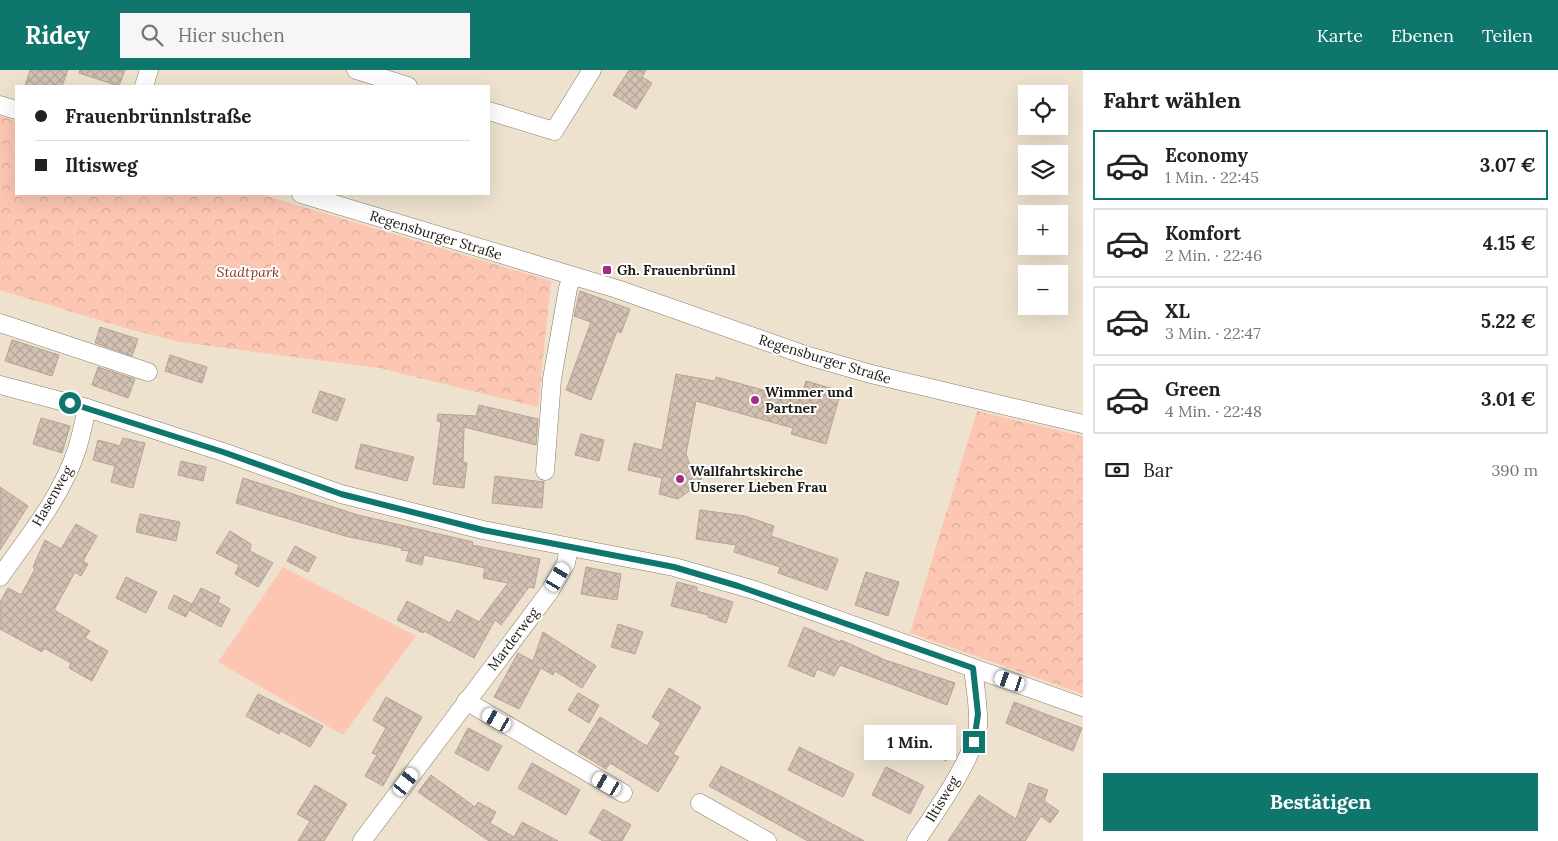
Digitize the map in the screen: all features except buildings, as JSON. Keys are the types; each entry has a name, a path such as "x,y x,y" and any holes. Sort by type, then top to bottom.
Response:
{"street":[{"path":"144,85 149,70"},
{"path":"356,70 405,85"},
{"path":"490,111 554,131 592,70"},
{"path":"0,105 15,110"},
{"name":"Regensburger Straße","path":"303,195 572,276 805,355 871,374 1083,424"},
{"path":"545,471 552,379 568,288 572,276"},
{"path":"0,323 148,372"},
{"path":"0,385 87,408 223,452 341,494 483,530 674,567 754,590 1083,707"},
{"name":"Hasenweg","path":"0,577 47,510 65,478 77,449 87,408"},
{"name":"Marderweg","path":"362,841 550,590 566,563 569,548"},
{"name":"Iltisweg","path":"916,841 952,785 974,742 978,714 973,668"},
{"path":"466,701 622,793"},
{"path":"700,803 767,841"}],"green space":[{"name":"Stadtpark","path":"0,116 15,121 15,195 263,195 551,281 538,407 379,368 180,342 125,328 0,290"},
{"path":"977,411 1083,436 1083,694 910,633"},
{"path":"283,567 416,636 343,735 218,662"}],"place":[{"name":"Gh. Frauenbrünnl","path":"607,270"},
{"name":"Wimmer und Partner","path":"755,400"},
{"name":"Wallfahrtskirche Unserer Lieben Frau","path":"680,479"}],"route":[{"path":"70,403 223,452 341,494 483,530 674,567 754,590 973,668 978,714 978,727 974,742"}]}
